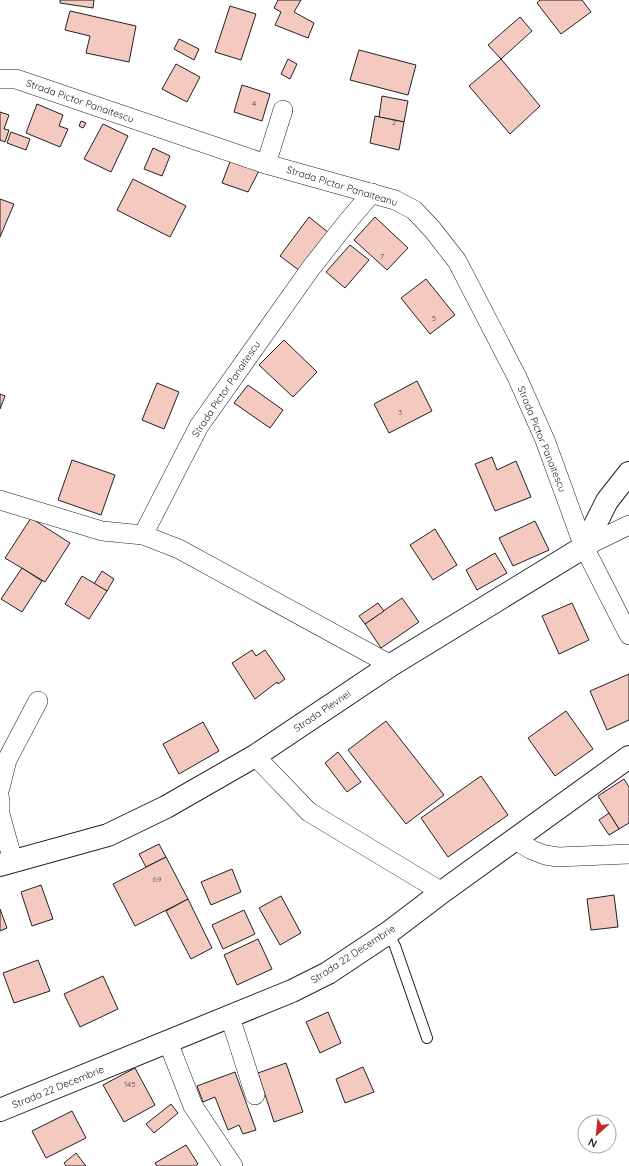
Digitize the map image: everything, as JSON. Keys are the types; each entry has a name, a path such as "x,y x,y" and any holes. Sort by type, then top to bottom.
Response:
{"street":[{"name":"Strada Pictor Panaitescu","path":"0,79 16,79 266,164"},
{"path":"266,164 283,110"},
{"name":"Strada Pictor Panaiteanu","path":"266,164 395,200 414,210 432,229"},
{"name":"Strada Pictor Panaitescu","path":"143,535 199,426 311,268 372,193"},
{"name":"Strada Pictor Panaitescu","path":"432,229 457,261 517,377 545,440 584,547 629,635"},
{"path":"584,547 607,501 629,473"},
{"path":"0,500 102,531 143,535 179,549 391,665"},
{"name":"Strada Plevnei","path":"7,863 108,835 166,806 255,756 391,665 584,547 629,525"},
{"path":"0,788 7,760 38,701"},
{"path":"255,756 309,812 442,892"},
{"name":"Strada 22 Decembrie","path":"0,1110 292,992 328,973 388,933 442,892 629,758"},
{"path":"0,799 0,814 7,863"},
{"path":"515,840 532,850 545,855 558,857 629,854"},
{"path":"230,1017 255,1095"},
{"path":"168,1042 193,1106 233,1166"}],"lane":[{"path":"388,933 395,946 427,1038"}],"building":[{"path":"60,0 94,0 93,8 60,3"},
{"path":"278,0 301,0 294,12 314,23 308,38 275,25 281,12 274,8"},
{"path":"540,0 582,0 591,12 561,34 537,3"},
{"path":"230,6 256,14 241,60 215,52"},
{"path":"70,11 136,26 129,62 86,53 90,36 65,30"},
{"path":"520,17 532,31 501,59 488,45"},
{"path":"179,39 199,49 194,60 174,49"},
{"path":"359,50 416,65 408,95 350,80"},
{"path":"288,59 297,64 290,79 281,74"},
{"path":"501,59 540,106 510,134 469,86"},
{"path":"176,64 200,77 187,102 162,89"},
{"path":"242,85 270,94 262,121 234,112"},
{"path":"382,96 408,101 404,122 379,117"},
{"path":"37,104 63,115 59,126 68,129 60,147 26,133"},
{"path":"0,112 9,115 4,129 9,130 5,142 0,140"},
{"path":"375,116 404,122 399,150 370,143"},
{"path":"81,121 86,123 83,128 79,126"},
{"path":"103,124 128,136 111,172 84,159"},
{"path":"11,132 30,139 26,150 7,143"},
{"path":"153,148 170,156 162,176 144,169"},
{"path":"231,159 261,167 248,192 222,183"},
{"path":"133,179 186,206 170,237 117,210"},
{"path":"0,199 14,204 0,237"},
{"path":"309,217 329,233 300,271 280,256"},
{"path":"375,217 408,248 387,270 354,240"},
{"path":"350,245 369,260 345,288 326,272"},
{"path":"426,279 455,315 430,334 401,298"},
{"path":"284,340 317,372 293,397 259,365"},
{"path":"417,381 432,411 389,433 374,404"},
{"path":"157,383 179,392 164,429 142,420"},
{"path":"248,385 283,410 270,428 234,403"},
{"path":"0,394 5,396 0,409"},
{"path":"492,457 497,470 516,461 531,497 495,511 475,464"},
{"path":"72,460 115,475 101,515 58,500"},
{"path":"31,518 70,543 45,582 5,558"},
{"path":"535,521 549,550 513,566 499,538"},
{"path":"435,529 457,565 433,580 410,545"},
{"path":"495,553 507,573 477,590 466,570"},
{"path":"22,568 42,581 22,612 1,599"},
{"path":"102,571 114,579 107,591 94,584"},
{"path":"82,576 107,591 89,619 65,604"},
{"path":"402,598 419,622 381,648 365,624"},
{"path":"378,603 384,611 365,624 359,616"},
{"path":"572,603 589,640 559,654 542,616"},
{"path":"252,650 256,656 265,650 285,679 278,684 277,682 255,699 232,663"},
{"path":"629,674 629,720 607,730 590,691"},
{"path":"566,711 593,749 555,776 528,738"},
{"path":"386,721 444,795 406,824 348,750"},
{"path":"203,722 219,751 179,774 163,744"},
{"path":"338,752 361,782 347,792 325,763"},
{"path":"481,776 508,815 448,857 421,818"},
{"path":"624,779 629,787 629,823 619,829 598,796"},
{"path":"609,813 619,829 609,835 599,820"},
{"path":"159,844 166,857 146,867 139,854"},
{"path":"166,857 188,899 135,926 113,884"},
{"path":"232,869 241,892 211,905 201,882"},
{"path":"41,885 53,919 32,926 21,892"},
{"path":"614,895 618,927 591,930 587,899"},
{"path":"281,896 301,933 280,945 259,908"},
{"path":"188,899 212,948 191,959 166,911"},
{"path":"0,909 7,928 0,931"},
{"path":"244,910 255,934 223,949 212,925"},
{"path":"258,939 272,969 237,985 224,955"},
{"path":"38,960 50,991 14,1003 3,973"},
{"path":"103,976 118,1009 80,1027 64,994"},
{"path":"328,1012 341,1043 320,1053 306,1022"},
{"path":"286,1063 303,1112 274,1122 258,1073"},
{"path":"363,1067 374,1092 345,1103 336,1079"},
{"path":"135,1068 155,1105 124,1122 103,1085"},
{"path":"235,1072 256,1130 243,1134 239,1125 228,1130 215,1097 203,1102 197,1086"},
{"path":"171,1104 178,1113 154,1133 146,1124"},
{"path":"72,1111 86,1138 46,1158 32,1131"},
{"path":"186,1145 198,1164 195,1166 157,1166 155,1163"},
{"path":"76,1153 86,1166 66,1166 64,1163"}]}
